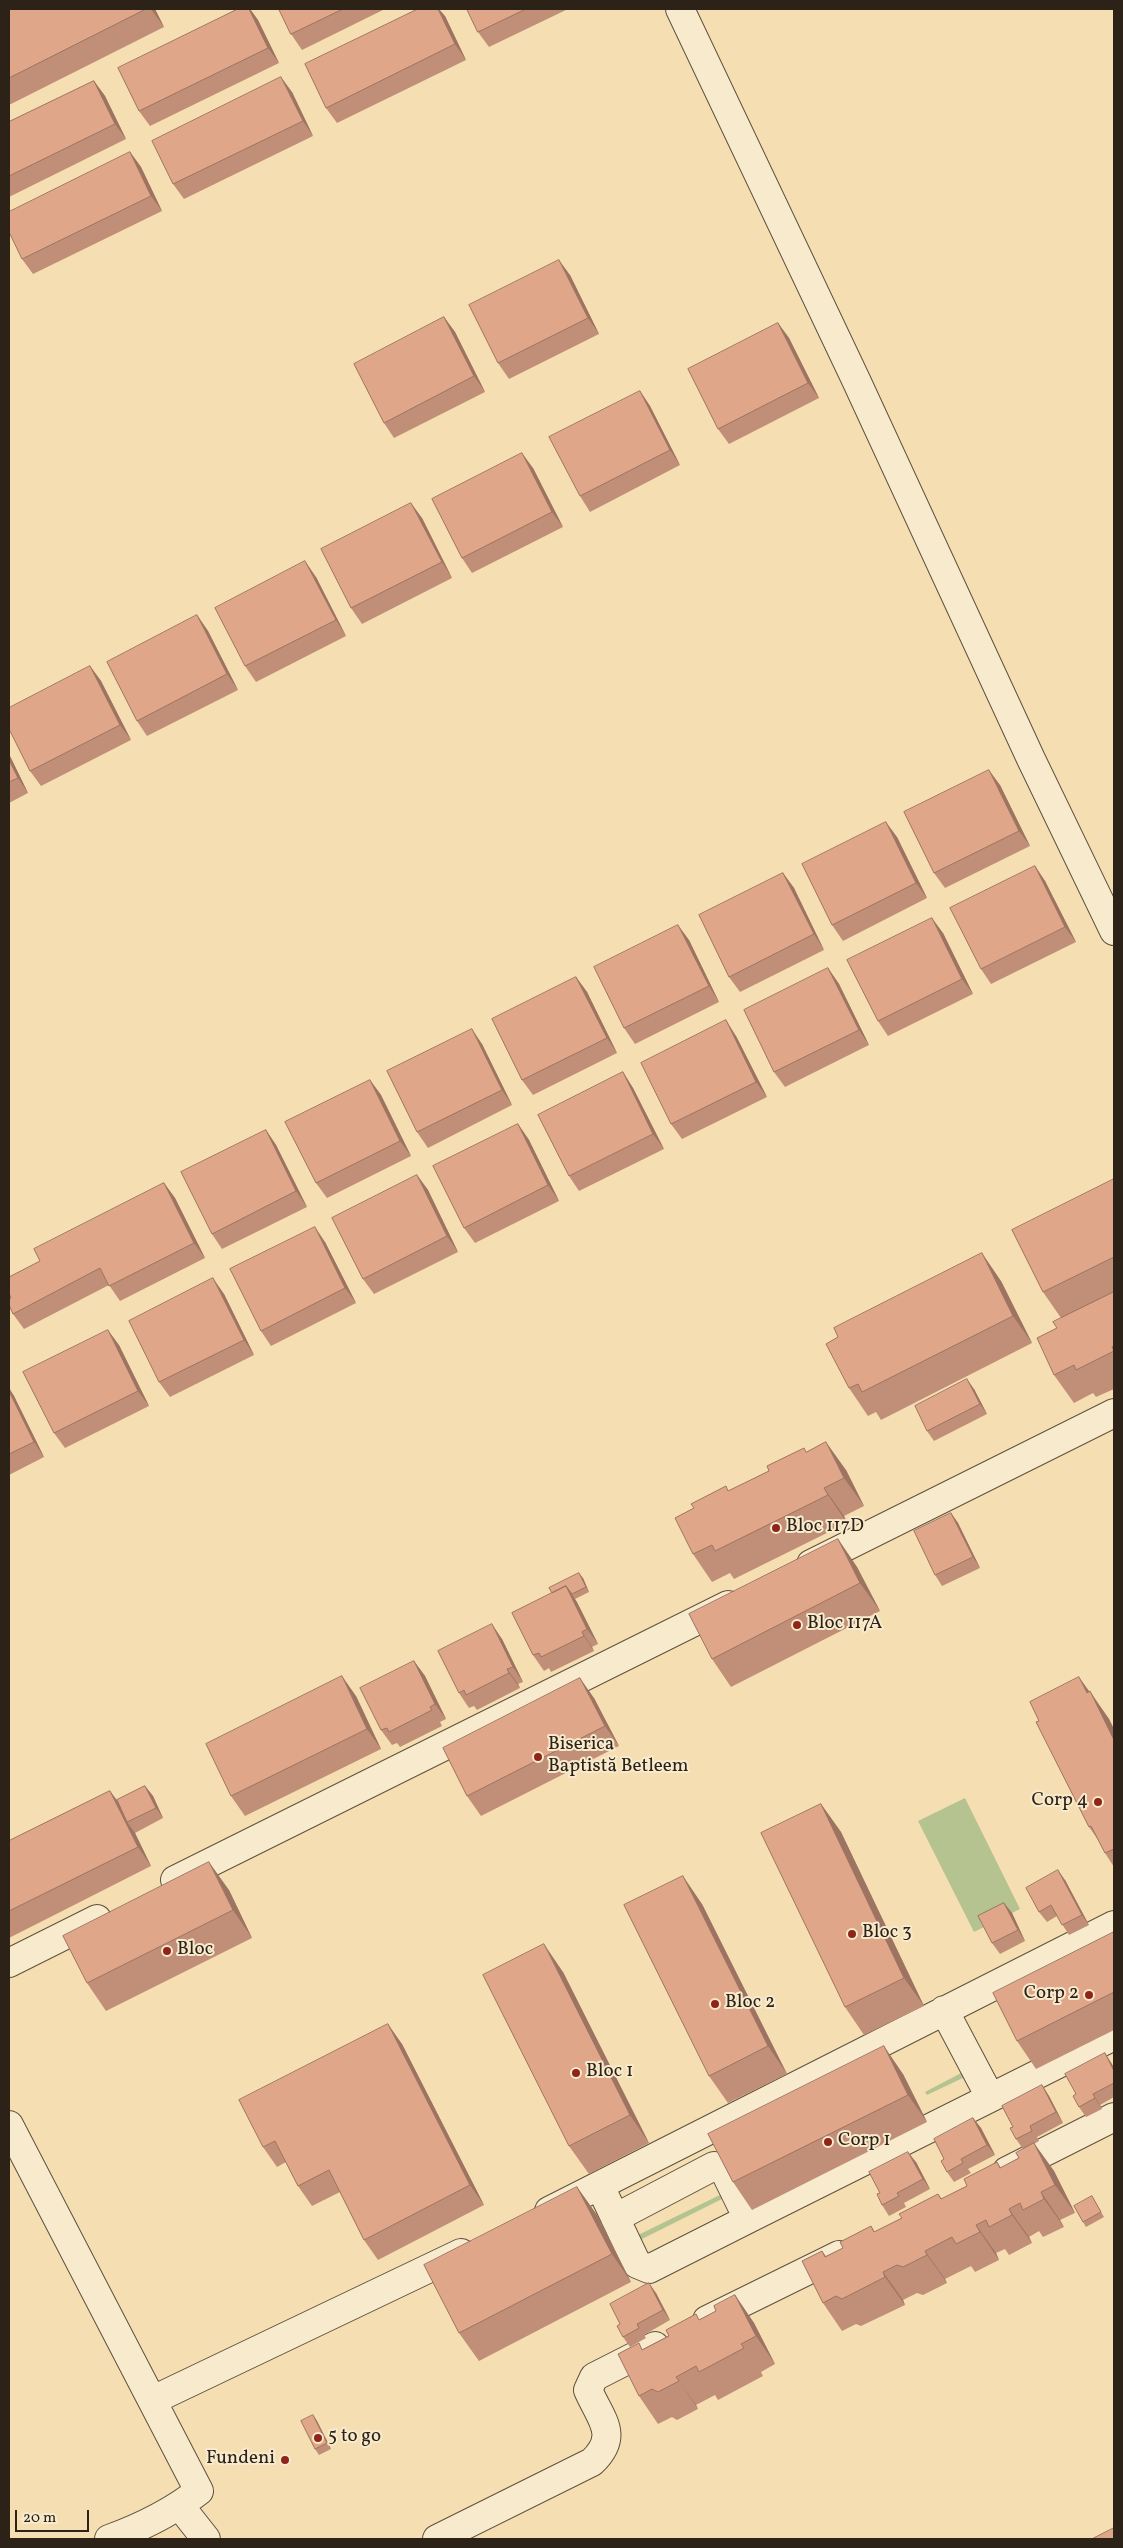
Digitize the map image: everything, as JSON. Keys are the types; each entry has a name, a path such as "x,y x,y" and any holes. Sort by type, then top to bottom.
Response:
{"street":[{"path":"680,9 856,380 1031,760 1114,931"},
{"path":"786,1577 1114,1413"},
{"path":"151,1892 751,1594"},
{"path":"9,1963 116,1910"},
{"path":"525,2223 1114,1924"},
{"path":"944,2010 990,2097"},
{"path":"600,2186 637,2264 649,2269 1114,2036"},
{"path":"985,2181 1114,2117"},
{"path":"9,2125 44,2198 153,2400 189,2499 206,2539"},
{"path":"615,2218 714,2166 720,2166 723,2168 748,2219"},
{"path":"437,2539 592,2462 606,2446 608,2436 588,2390 589,2383 594,2377 863,2243"},
{"path":"153,2400 480,2244"},
{"path":"109,2539 146,2525 189,2499"}],"green space":[{"path":"965,1798 1020,1909 974,1932 918,1821"},
{"path":"965,2071 967,2076 927,2095 925,2092"},
{"path":"726,2192 728,2196 636,2242 634,2237"}],"building":[{"path":"9,9 146,9 9,78"},
{"path":"238,9 249,9 268,48 139,111 118,68"},
{"path":"279,9 343,9 291,34"},
{"path":"418,9 438,9 455,44 326,108 305,64"},
{"path":"467,9 526,9 478,32"},
{"path":"281,77 303,121 173,184 152,141"},
{"path":"94,81 115,124 9,176 9,122"},
{"path":"130,152 151,196 22,259 9,232 9,212"},
{"path":"559,260 588,318 498,363 469,305"},
{"path":"444,317 474,376 384,423 354,364"},
{"path":"778,323 808,383 718,429 688,369"},
{"path":"640,391 670,450 580,496 549,437"},
{"path":"522,453 552,512 462,558 432,499"},
{"path":"411,503 442,562 351,608 321,549"},
{"path":"305,561 336,620 245,666 215,608"},
{"path":"197,615 227,674 137,721 107,662"},
{"path":"90,666 120,725 30,771 9,729 9,708"},
{"path":"9,760 18,778 9,782"},
{"path":"989,770 1019,831 934,873 904,812"},
{"path":"886,822 916,883 832,925 802,864"},
{"path":"1035,866 1065,927 981,969 950,908"},
{"path":"783,873 814,934 729,977 699,915"},
{"path":"932,918 962,979 878,1021 847,960"},
{"path":"678,925 709,986 624,1028 594,967"},
{"path":"828,968 859,1030 774,1072 744,1010"},
{"path":"576,977 607,1038 522,1080 492,1019"},
{"path":"726,1020 756,1082 671,1124 641,1063"},
{"path":"472,1029 502,1090 417,1132 387,1071"},
{"path":"623,1072 653,1134 569,1176 538,1115"},
{"path":"370,1080 400,1141 316,1183 285,1122"},
{"path":"518,1124 548,1185 464,1228 433,1166"},
{"path":"266,1130 296,1191 212,1234 181,1172"},
{"path":"417,1175 447,1236 363,1279 332,1218"},
{"path":"1114,1179 1114,1257 1043,1292 1012,1230"},
{"path":"164,1183 194,1243 109,1286 100,1268 13,1314 9,1305 9,1299 11,1298 9,1293 9,1277 40,1261 34,1249"},
{"path":"315,1227 345,1288 261,1331 230,1269"},
{"path":"982,1253 1013,1316 862,1392 858,1384 849,1388 826,1344 838,1337 834,1328"},
{"path":"213,1278 244,1340 159,1382 129,1321"},
{"path":"1114,1292 1114,1346 1112,1347 1114,1351 1076,1370 1074,1365 1054,1375 1037,1338 1057,1328 1053,1322"},
{"path":"108,1330 138,1391 54,1433 23,1372"},
{"path":"967,1379 980,1404 927,1431 915,1406"},
{"path":"9,1391 34,1442 9,1454"},
{"path":"826,1442 844,1478 824,1488 828,1495 715,1551 712,1545 693,1554 675,1518 694,1508 691,1504 726,1486 728,1491 769,1471 767,1466 804,1448 806,1452"},
{"path":"951,1513 973,1557 935,1575 914,1531"},
{"path":"838,1539 860,1583 712,1659 689,1614"},
{"path":"579,1573 586,1587 572,1594 566,1586 552,1593 549,1588"},
{"path":"566,1586 587,1629 582,1632 584,1636 541,1657 539,1653 533,1655 512,1613"},
{"path":"492,1624 513,1667 507,1669 509,1673 466,1695 464,1690 459,1693 438,1651"},
{"path":"414,1661 435,1704 430,1707 432,1710 389,1732 387,1728 381,1730 360,1688"},
{"path":"342,1676 367,1729 231,1796 206,1744"},
{"name":"Corp 4","path":"1079,1677 1087,1693 1090,1691 1114,1740 1114,1849 1105,1853 1091,1826 1089,1827 1036,1722 1039,1721 1030,1702"},
{"path":"580,1678 605,1726 467,1796 443,1748"},
{"path":"145,1786 156,1808 127,1822 117,1800"},
{"path":"110,1791 138,1847 9,1911 9,1841"},
{"name":"Bloc 3","path":"821,1804 904,1978 845,2007 761,1833"},
{"path":"209,1862 233,1910 87,1983 63,1936"},
{"path":"1058,1870 1082,1915 1062,1925 1051,1905 1039,1912 1026,1888"},
{"name":"Bloc 2","path":"683,1876 768,2046 709,2076 624,1905"},
{"path":"1004,1903 1018,1930 992,1943 978,1916"},
{"path":"1114,1932 1114,1992 1017,2041 993,1993"},
{"name":"Bloc 1","path":"544,1944 630,2115 569,2146 483,1975"},
{"path":"388,2024 470,2185 364,2240 329,2170 298,2186 275,2141 263,2147 239,2100"},
{"path":"884,2046 908,2095 733,2182 708,2134"},
{"path":"1105,2053 1114,2071 1114,2083 1093,2094 1095,2098 1079,2107 1073,2096 1076,2094 1065,2074"},
{"path":"1042,2085 1056,2112 1030,2126 1032,2131 1016,2139 1010,2128 1013,2127 1002,2106"},
{"path":"973,2118 987,2145 961,2159 963,2163 947,2172 941,2161 944,2159 934,2139"},
{"path":"1034,2143 1055,2185 1041,2192 1044,2199 1023,2210 1020,2203 1009,2209 1012,2215 989,2227 986,2220 976,2225 980,2232 956,2244 952,2237 925,2251 927,2255 903,2267 897,2265 883,2272 885,2277 842,2299 836,2296 823,2303 802,2261 822,2251 825,2257 843,2248 840,2242 871,2226 874,2232 902,2218 899,2214 938,2194 941,2199 967,2186 964,2179 997,2162 1000,2168 1019,2158 1016,2153"},
{"path":"908,2152 923,2179 897,2193 899,2196 882,2205 877,2194 880,2193 869,2172"},
{"path":"577,2187 612,2254 459,2333 424,2265"},
{"path":"1092,2196 1101,2212 1083,2222 1074,2206"},
{"path":"649,2283 663,2310 637,2324 639,2328 623,2337 617,2326 620,2324 610,2304"},
{"path":"735,2295 756,2336 741,2344 744,2348 699,2372 696,2366 676,2377 679,2381 658,2392 652,2389 639,2396 618,2354 639,2343 642,2350 669,2336 666,2330 696,2314 699,2320 716,2311 714,2306"},
{"name":"5 to go","path":"313,2415 327,2443 315,2449 301,2421"},
{"path":"1114,2528 1114,2539 1092,2539"}],"place":[{"name":"Bloc 117D","path":"776,1528"},
{"name":"Bloc 117A","path":"797,1625"},
{"name":"Biserica Baptistă Betleem","path":"538,1757"},
{"name":"Corp 4","path":"1098,1802"},
{"name":"Bloc 3","path":"852,1934"},
{"name":"Bloc","path":"167,1951"},
{"name":"Corp 2","path":"1089,1995"},
{"name":"Bloc 2","path":"715,2004"},
{"name":"Bloc 1","path":"576,2073"},
{"name":"Corp 1","path":"828,2142"},
{"name":"5 to go","path":"318,2438"},
{"name":"Fundeni","path":"285,2460"}]}
